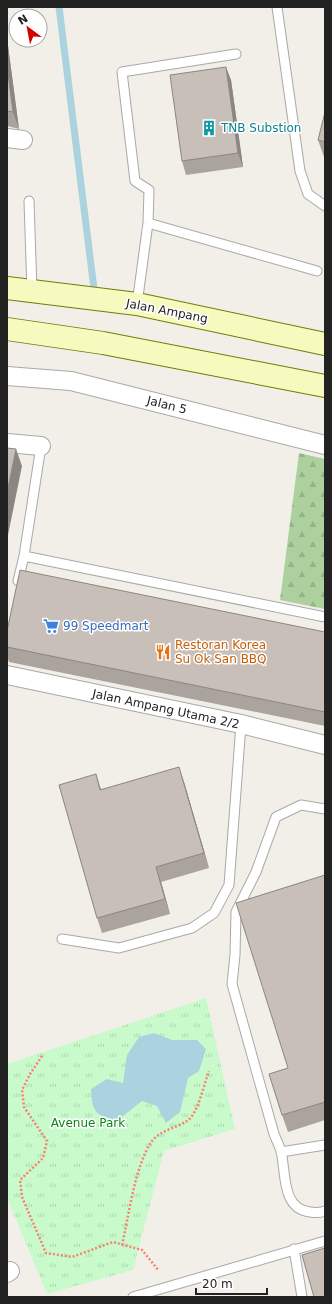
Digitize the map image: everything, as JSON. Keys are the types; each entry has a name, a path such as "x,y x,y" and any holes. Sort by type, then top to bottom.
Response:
{"main road":[{"name":"Jalan Ampang","path":"7,288 137,304 325,344"},
{"path":"7,329 103,343 325,386"}],"street":[{"name":"Jalan 5","path":"7,376 72,381 325,445"},
{"path":"7,443 41,446"},
{"name":"Jalan Ampang Utama 2/2","path":"7,675 241,724 325,745"}],"lane":[{"path":"277,7 300,171 308,194 325,206"},
{"path":"137,304 148,223 149,190 135,181 122,72 236,54"},
{"path":"29,201 32,292"},
{"path":"148,223 317,271"},
{"path":"16,593 24,556 41,446"},
{"path":"24,556 325,617"},
{"path":"62,940 119,948 192,928 214,913 230,885 241,724"},
{"path":"325,809 301,805 276,817 256,872 236,912 236,955 232,984 274,1134 281,1152 283,1172 289,1198 303,1211 320,1213 325,1211"},
{"path":"281,1152 325,1145"},
{"path":"133,1297 325,1241"},
{"path":"294,1249 302,1297"}],"path":[{"path":"42,1056 30,1074 22,1090 24,1107 47,1141 43,1158 20,1180 22,1197 31,1222 46,1253 72,1257 113,1242 122,1244 142,1250 171,1286"},
{"path":"122,1244 138,1174 146,1154 153,1141 165,1131 188,1120 196,1110 208,1071"}],"green space":[{"path":"299,453 325,459 325,609 280,600"},
{"name":"Avenue Park","path":"206,998 235,1129 164,1151 133,1270 47,1294 7,1198 7,1064"}],"water":[{"path":"154,1033 172,1040 197,1040 206,1049 199,1071 188,1078 180,1112 166,1123 157,1106 142,1101 118,1120 104,1117 96,1112 92,1103 91,1089 107,1079 123,1083 127,1055 139,1037"}],"building":[{"path":"7,66 13,112 7,111"},
{"name":"TNB Substion","path":"226,67 238,153 182,161 170,75"},
{"path":"325,112 325,142 318,140"},
{"path":"7,448 16,449 7,493"},
{"path":"20,570 325,632 325,712 7,647 7,631"},
{"path":"179,767 204,853 156,867 165,899 97,918 59,785 96,774 100,790"},
{"path":"325,875 325,1102 282,1115 269,1074 288,1068 236,903"},
{"path":"325,1248 325,1297 314,1297 302,1255"}],"waterway":[{"path":"59,7 95,297"}],"place":[{"name":"TNB Substion","path":"209,128"},
{"name":"99 Speedmart","path":"51,626"},
{"name":"Restoran Korea Su Ok San BBQ","path":"163,652"}]}
